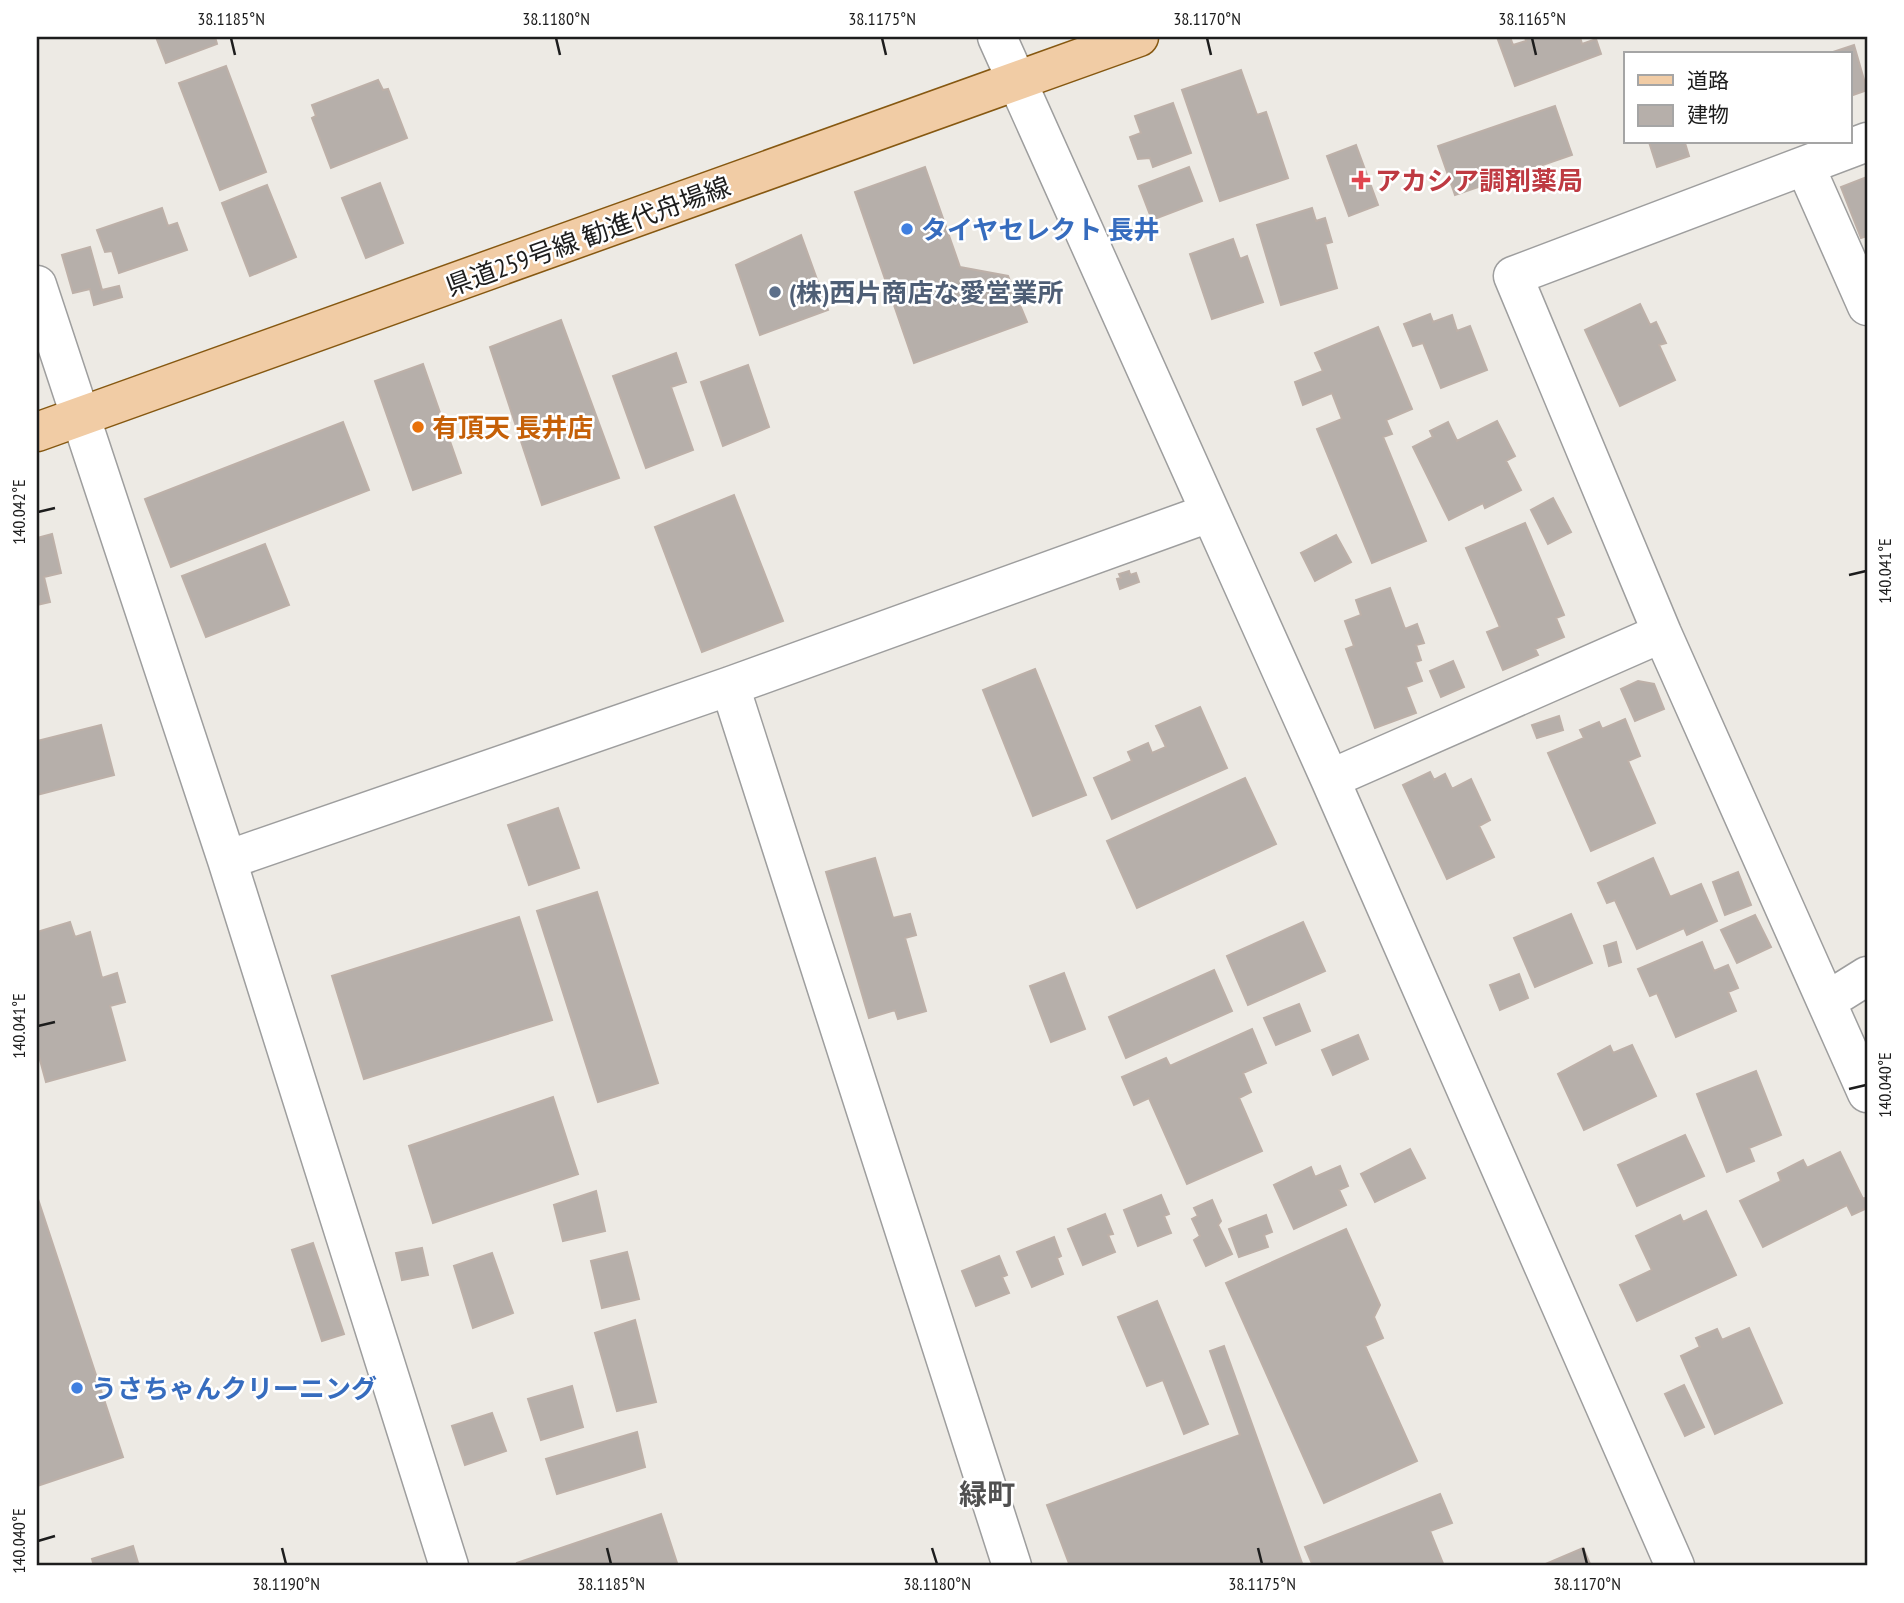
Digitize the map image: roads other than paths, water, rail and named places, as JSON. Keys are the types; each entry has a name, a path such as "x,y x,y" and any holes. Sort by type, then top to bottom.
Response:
{"main road":[{"name":"県道259号線 勧進代舟場線","path":"37,432 81,419 1139,37"}],"street":[{"path":"997,37 1331,779 1675,1566"},
{"path":"1867,142 1513,276 1662,633 1867,1093"},
{"path":"1805,166 1867,306"},
{"path":"37,285 227,860 449,1566"},
{"path":"227,860 730,686 1209,513"},
{"path":"1331,779 1662,633"},
{"path":"730,686 1012,1566"},
{"path":"1827,1001 1867,976"}],"place":[{"name":"アカシア調剤薬局","path":"1361,180"},
{"name":"タイヤセレクト 長井","path":"907,229"},
{"name":"(株)西片商店な愛営業所","path":"775,292"},
{"name":"有頂天 長井店","path":"418,427"},
{"name":"うさちゃんクリーニング","path":"77,1388"}],"district":[{"name":"緑町","path":"987,1493"}]}
